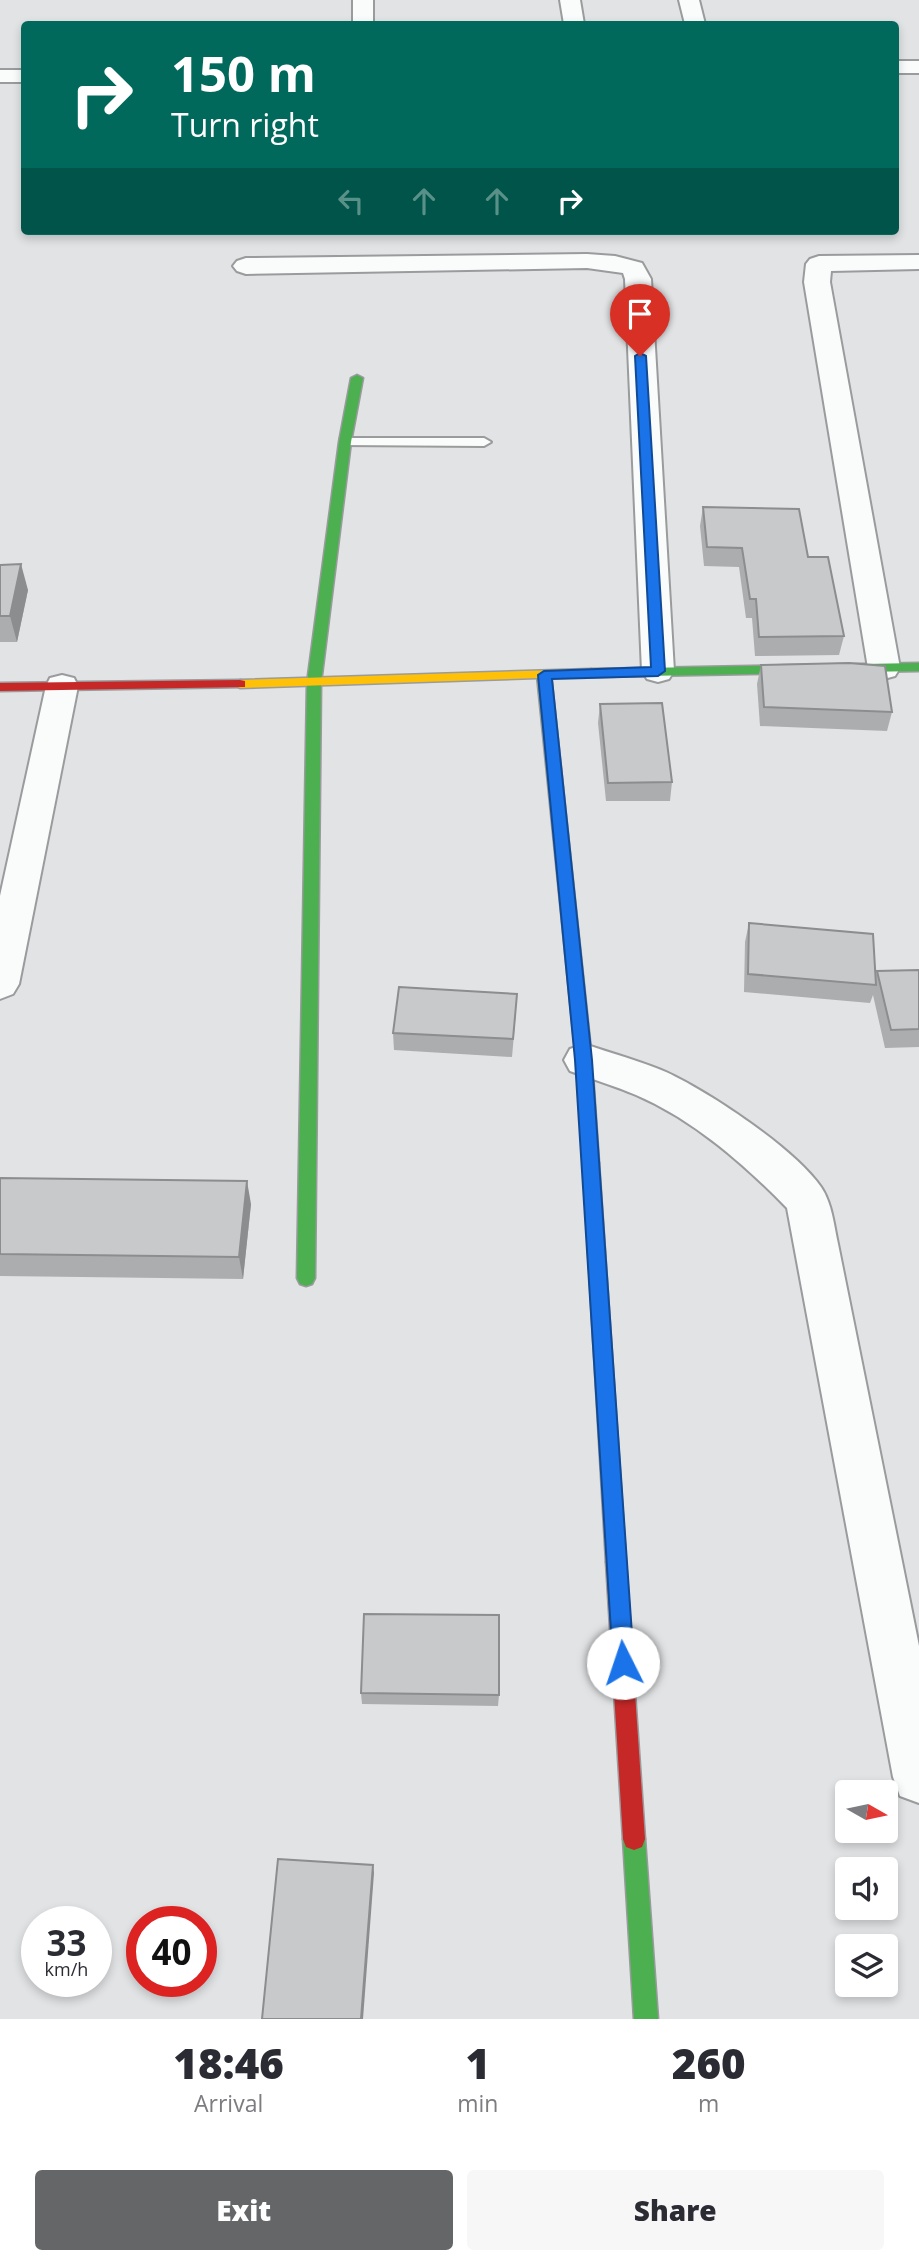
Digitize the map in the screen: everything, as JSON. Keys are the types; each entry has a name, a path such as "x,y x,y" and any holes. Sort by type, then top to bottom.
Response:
{"street":[{"path":"363,0 363,21"},
{"path":"570,0 573,21"},
{"path":"689,0 694,21"},
{"path":"899,67 919,67"},
{"path":"0,76 21,76"},
{"path":"246,266 586,261 615,263 633,268 638,279 658,671"},
{"path":"884,668 817,282 819,264 919,262"},
{"path":"306,1278 314,683 345,442 357,379"},
{"path":"0,687 314,683 658,671 919,667"},
{"path":"544,675 584,1060 646,2019"},
{"path":"0,984 62,686"},
{"path":"584,1060 652,1084 709,1117 764,1157 806,1200 817,1244 919,1777"}],"lane":[{"path":"345,442 484,442"}],"building":[{"path":"703,507 799,509 808,557 828,557 844,636 759,637 756,599 750,599 742,548 707,547"},
{"path":"21,564 10,616 0,616 0,565"},
{"path":"849,663 885,666 892,712 764,707 761,665"},
{"path":"662,703 672,782 608,783 600,704"},
{"path":"749,923 873,934 876,985 748,974"},
{"path":"919,970 919,1029 891,1030 877,971"},
{"path":"399,987 517,994 513,1039 393,1033"},
{"path":"0,1178 247,1181 239,1257 0,1254"},
{"path":"364,1614 499,1615 499,1695 361,1693"},
{"path":"278,1859 373,1865 361,2019 262,2019"}],"traffic: fast":[{"path":"306,1278 314,683 345,442 357,378"},
{"path":"591,673 919,667"},
{"path":"544,675 584,1060 591,1163"},
{"path":"634,1839 646,2019"}],"traffic: slow":[{"path":"240,684 591,673"},
{"path":"591,1163 616,1562"}],"traffic: jam":[{"path":"0,687 240,684"},
{"path":"616,1562 634,1839"}],"route":[{"path":"623,1663 584,1060 544,675 658,671 640,356"}]}
